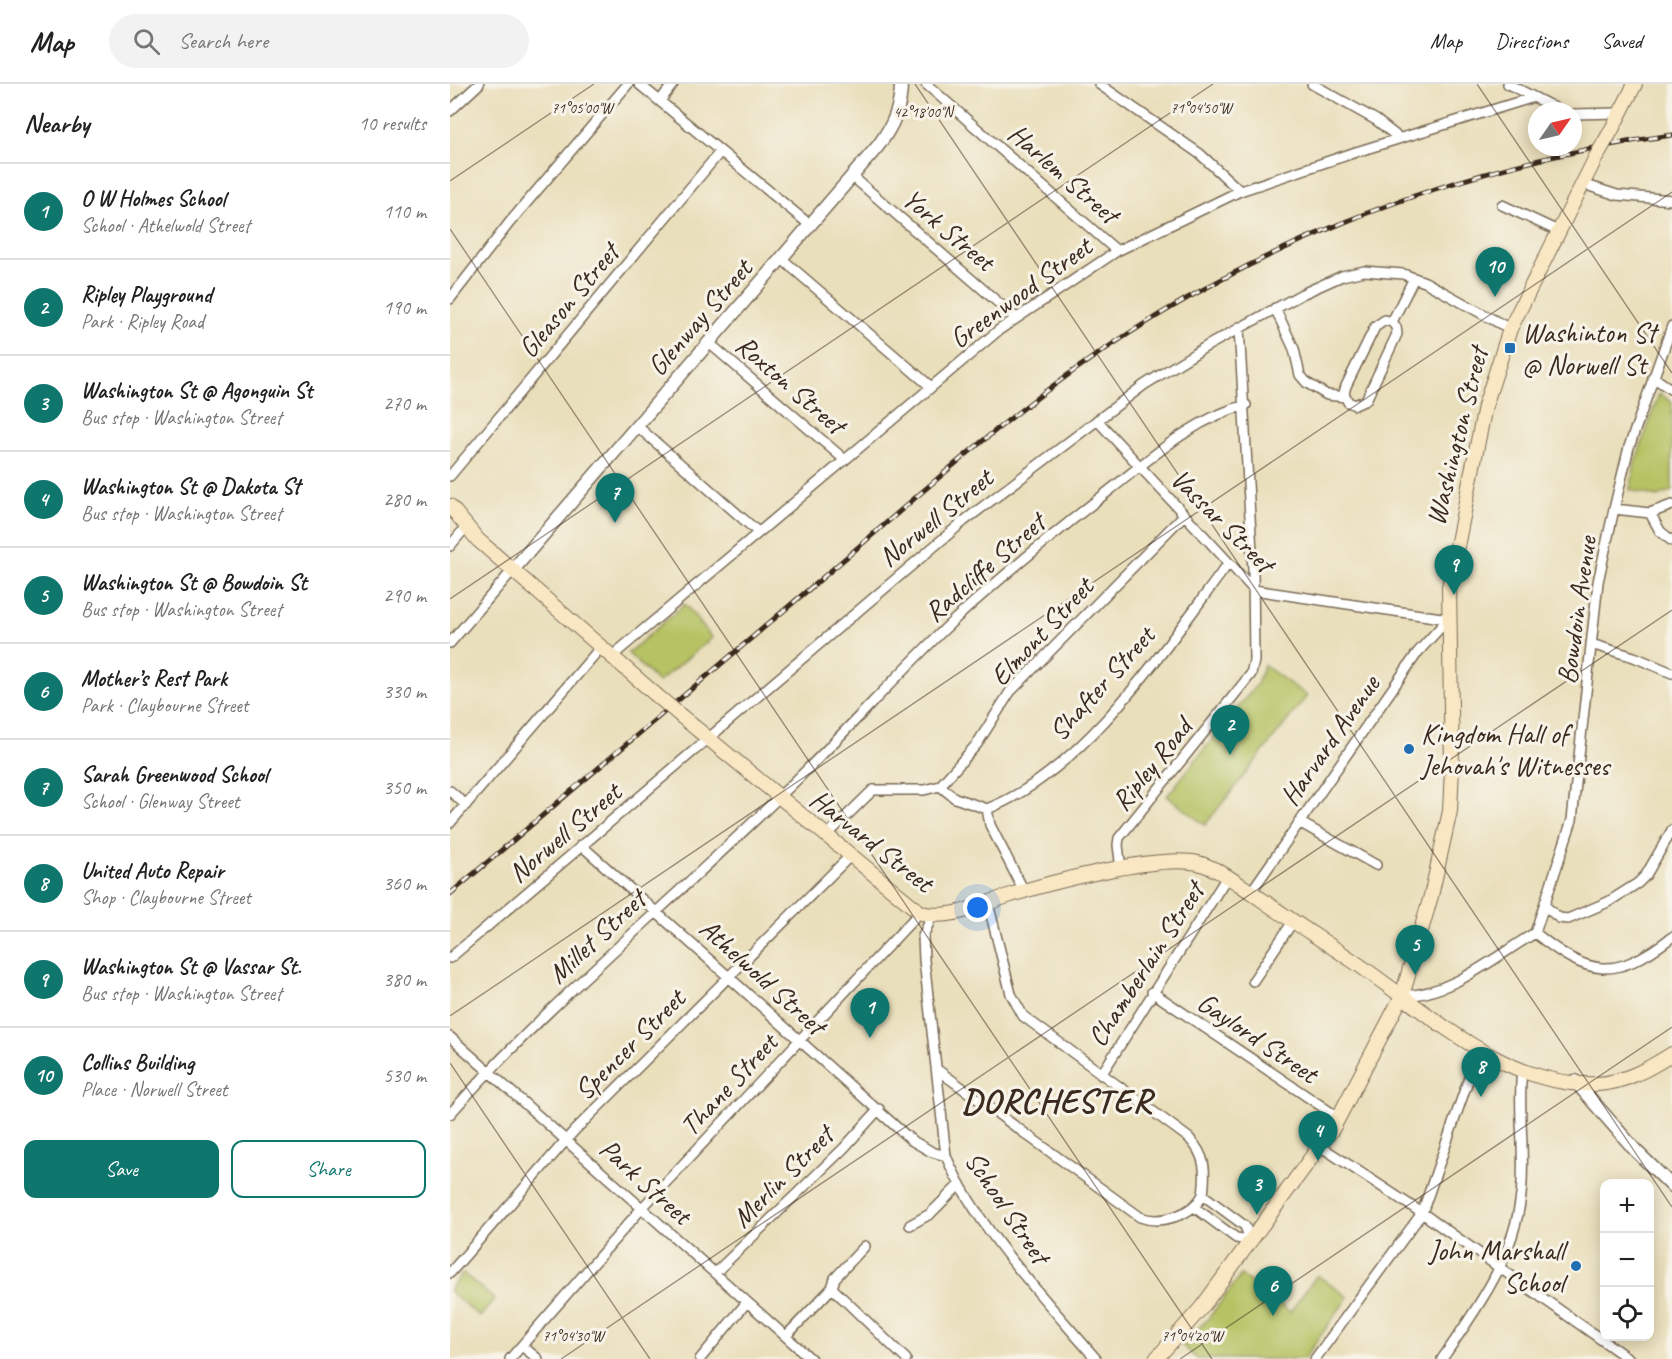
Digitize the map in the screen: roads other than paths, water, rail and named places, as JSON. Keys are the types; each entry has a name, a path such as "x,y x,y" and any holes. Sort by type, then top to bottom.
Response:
{"main road":[{"name":"Washington Street","path":"1156,1359 1202,1307 1339,1118 1402,996 1436,874 1450,811 1452,758 1448,619 1453,560 1485,406 1510,329 1635,84"},
{"name":"Harvard Street","path":"450,506 466,528 606,652 850,856 926,914 954,915 1024,891 1121,869 1183,861 1200,864 1251,892 1292,923 1479,1048 1522,1070 1597,1084 1637,1074 1672,1054"}],"street":[{"path":"450,299 510,222 628,84"},
{"path":"639,84 810,225"},
{"path":"660,101 673,84"},
{"name":"Glenway Street","path":"512,571 782,259 890,130 897,114 901,84"},
{"name":"Harlem Street","path":"926,84 1117,251"},
{"path":"1099,84 1200,154 1240,191"},
{"path":"1312,84 1377,120 1399,138"},
{"path":"1508,84 1540,102"},
{"path":"450,111 474,86"},
{"name":"Greenwood Street","path":"450,823 606,652 758,532 930,386 1016,318 1117,251 1240,191 1399,138 1531,98"},
{"path":"1582,114 1620,113"},
{"name":"Gleason Street","path":"450,476 720,152"},
{"name":"York Street","path":"852,176 1016,318"},
{"path":"1583,184 1617,195 1672,200"},
{"path":"1503,205 1558,231"},
{"path":"782,259 930,386"},
{"name":"Norwell Street","path":"450,958 581,845 795,667 908,566 1144,386 1239,327 1342,276 1382,271 1414,278 1510,329"},
{"path":"1392,322 1414,278"},
{"path":"1275,309 1294,349 1300,375 1307,383 1327,395 1346,397"},
{"path":"1385,320 1392,322 1397,334 1366,400 1355,405 1348,402 1346,386 1375,327 1385,320"},
{"name":"Bowdoin Avenue","path":"1536,933 1572,820 1590,678 1591,644 1598,582 1614,509 1629,447 1672,326"},
{"name":"Ripley Road","path":"1121,869 1119,838 1251,674 1254,661 1254,590 1246,405 1239,327"},
{"name":"Roxton Street","path":"708,342 845,459"},
{"path":"1653,377 1672,390"},
{"name":"Radcliffe Street","path":"779,797 969,607 1139,467 1207,420 1246,405"},
{"name":"Vassar Street","path":"1097,420 1254,590 1448,619"},
{"path":"637,426 758,532"},
{"path":"1614,509 1650,513 1672,505"},
{"path":"1650,513 1660,531 1672,541"},
{"name":"Elmont Street","path":"940,786 977,744 1010,692 1184,516"},
{"path":"450,546 466,528"},
{"name":"Shafter Street","path":"987,809 1010,799 1040,778 1099,727 1228,564"},
{"path":"450,643 512,571"},
{"name":"Harvard Avenue","path":"1251,892 1418,652 1448,619"},
{"path":"1591,644 1634,657 1672,673"},
{"path":"826,836 873,790 924,790 940,786 955,798 987,809 990,825 1024,891"},
{"path":"450,791 466,805"},
{"name":"Millet Street","path":"450,1114 488,1070 779,797"},
{"path":"1299,822 1376,865"},
{"path":"1545,906 1559,918 1568,919 1624,893 1646,875 1672,830"},
{"name":"Athelwold Street","path":"581,845 911,1140 932,1152 946,1156"},
{"name":"Spencer Street","path":"450,1273 565,1139 850,856"},
{"name":"Chamberlain Street","path":"1101,1075 1227,877"},
{"path":"939,1071 1140,1217 1157,1221 1174,1217 1194,1207 1203,1195 1206,1175 1203,1157 1189,1138 1031,1024 1016,1008 988,903"},
{"name":"Thane Street","path":"510,1359 642,1208 801,1040 926,914"},
{"name":"School Street","path":"926,914 923,936 924,960 939,1071 946,1156 960,1184 1000,1243 1096,1359"},
{"path":"1253,981 1292,923"},
{"path":"1402,996 1424,995 1452,984 1536,933 1559,952 1592,968 1623,966 1672,937"},
{"name":"Gaylord Street","path":"1152,992 1339,1118"},
{"name":"Park Street","path":"450,1037 811,1359"},
{"path":"1315,1359 1422,1213 1479,1048"},
{"path":"1442,1359 1477,1310 1500,1267 1514,1229 1522,1194 1520,1116 1522,1070"},
{"path":"1575,1081 1636,1151 1672,1186"},
{"name":"Merlin Street","path":"715,1273 844,1148 879,1109"},
{"path":"1320,1146 1422,1213 1629,1359"},
{"path":"910,1225 930,1214 960,1184"},
{"path":"1194,1207 1236,1238 1250,1239 1245,1226 1203,1195"},
{"path":"786,1336 832,1288 835,1278 865,1246"},
{"path":"832,1288 906,1359"},
{"path":"700,1359 747,1302"},
{"path":"522,1346 538,1359"}],"railway":[{"path":"450,894 987,437 1046,391 1116,342 1189,297 1265,258 1342,223 1422,193 1504,169 1587,149 1672,135"}],"place":[{"name":"Collins Building","path":"1495,297"},
{"name":"Washinton St @ Norwell St","path":"1510,348"},
{"name":"Sarah Greenwood School","path":"615,523"},
{"name":"Washington St @ Vassar St.","path":"1454,595"},
{"name":"Kingdom Hall of Jehovah's Witnesses","path":"1409,749"},
{"name":"Ripley Playground","path":"1230,755"},
{"name":"Washington St @ Bowdoin St","path":"1415,975"},
{"name":"O W Holmes School","path":"870,1038"},
{"name":"United Auto Repair","path":"1481,1097"},
{"name":"Washington St @ Dakota St","path":"1318,1161"},
{"name":"Washington St @ Agonguin St","path":"1257,1215"},
{"name":"John Marshall School","path":"1576,1266"},
{"name":"Mother’s Rest Park","path":"1273,1316"}],"district":[{"name":"DORCHESTER","path":"1057,1100"}]}
